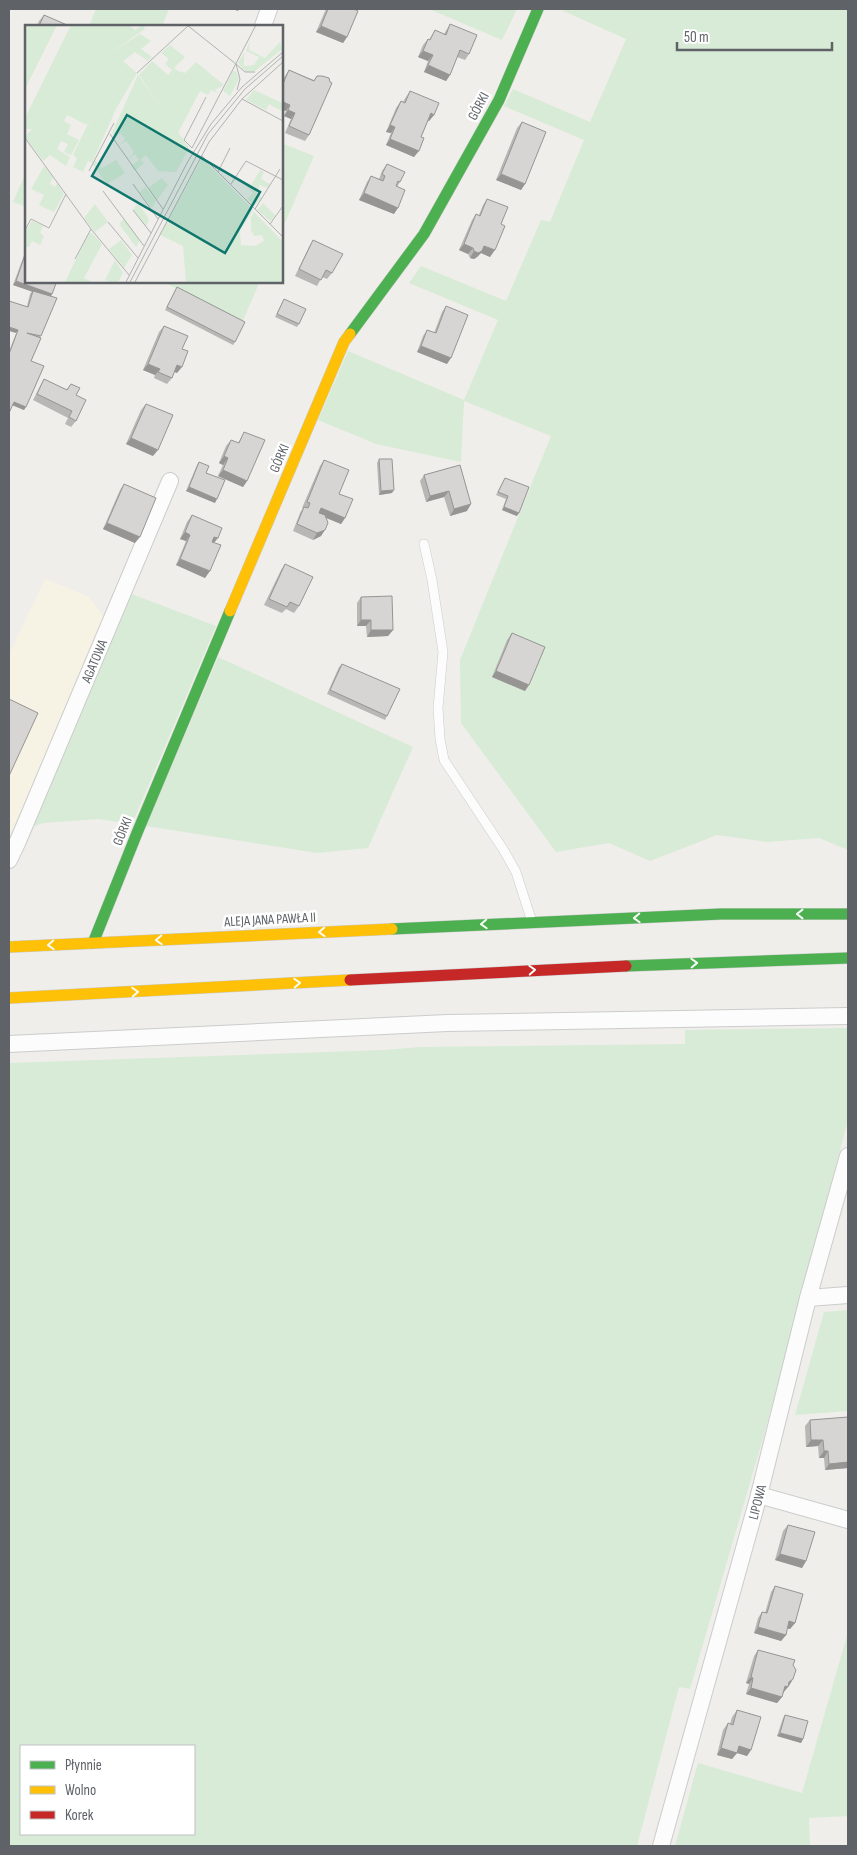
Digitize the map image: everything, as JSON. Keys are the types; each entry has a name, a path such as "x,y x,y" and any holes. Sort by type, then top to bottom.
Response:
{"main road":[{"name":"GÓRKI","path":"93,943 137,833 344,342 424,234 498,100 538,9"},
{"name":"ALEJA JANA PAWŁA II","path":"9,947 721,914 848,914"},
{"path":"9,998 693,963 848,958"}],"street":[{"path":"263,25 270,9"},
{"name":"AGATOWA","path":"9,860 170,481"},
{"path":"9,1044 447,1023 848,1016"},
{"name":"LIPOWA","path":"661,1846 759,1495 808,1298 848,1156"},
{"path":"808,1298 848,1295"},
{"path":"759,1495 848,1520"}],"lane":[{"path":"424,544 432,580 443,652 438,708 440,739 444,760 503,849 516,872 532,922"}],"shaded area":[{"path":"45,579 89,597 106,620 16,830 9,832 9,655"}],"green space":[{"path":"96,9 169,9 162,25 89,25"},
{"path":"429,9 517,9 502,40"},
{"path":"559,9 848,9 848,850 819,838 767,842 717,835 650,861 609,843 556,852 461,723 460,660 551,436 464,401 461,462 376,444 318,420 348,351 464,400 498,320 409,283 421,266 506,301 541,220 550,222 584,140 504,106 513,89 590,122 626,39"},
{"path":"282,143 314,156 282,230"},
{"path":"25,174 25,207 13,202"},
{"path":"164,282 260,282 242,323"},
{"path":"129,593 216,626 132,824 98,819 43,823 32,827"},
{"path":"218,657 413,747 368,848 317,853 146,826"},
{"path":"848,1028 848,1120 766,1428 690,1689 679,1687 637,1846 9,1846 9,1063 384,1050 420,1047 685,1044 685,1030"},
{"path":"848,1310 848,1411 795,1415 824,1312"},
{"path":"848,1632 848,1816 809,1818 810,1846 675,1846 698,1763 802,1793"}],"building":[{"path":"328,9 354,9 358,11 347,37 321,26"},
{"path":"44,15 67,25 39,25"},
{"path":"450,24 477,35 469,54 460,50 450,75 428,65 433,55 423,51 428,39 430,40 435,30 446,35"},
{"path":"289,70 314,81 317,76 329,78 332,83 309,135 289,126 295,113 288,110 290,105 282,101 282,86"},
{"path":"410,91 439,103 434,115 431,113 421,137 424,138 419,151 390,139 395,127 390,125 401,101 405,103"},
{"path":"522,122 546,132 525,184 501,174"},
{"path":"387,164 405,172 396,186 405,190 398,208 364,193 371,176 383,181 385,176 382,174"},
{"path":"487,199 508,207 501,224 505,226 495,250 484,246 482,251 478,253 473,248 464,244 476,214 480,216"},
{"path":"313,240 343,254 332,273 326,270 321,280 299,269"},
{"path":"25,255 25,282 57,282 52,294 16,281"},
{"path":"177,287 245,322 235,342 167,307"},
{"path":"33,291 57,298 41,336 27,333 41,338 31,361 44,366 26,407 14,402 9,413 9,354 18,330 9,327 9,301 28,307"},
{"path":"284,299 306,309 299,324 277,314"},
{"path":"446,306 468,315 451,358 421,346 427,330 436,333"},
{"path":"164,326 188,336 182,349 188,351 182,367 177,365 172,378 158,372 160,369 148,364"},
{"path":"44,379 67,390 71,384 80,388 76,395 86,400 76,421 69,417 72,411 37,394"},
{"path":"146,404 173,415 158,450 131,438"},
{"path":"244,432 265,440 247,481 223,470 228,458 224,456 231,440 239,443"},
{"path":"379,459 392,459 394,490 381,491"},
{"path":"324,460 349,470 339,494 353,499 345,518 321,508 319,513 325,515 328,523 325,530 317,533 297,524 304,507 308,508 310,503 307,502"},
{"path":"199,462 209,466 206,473 225,480 217,499 189,487"},
{"path":"460,465 471,504 454,509 449,491 430,496 424,475"},
{"path":"505,478 529,487 519,513 504,507 508,496 498,492"},
{"path":"124,484 156,498 140,537 107,523"},
{"path":"192,515 222,528 218,538 214,537 212,542 221,545 210,571 180,559 190,535 185,532"},
{"path":"285,564 313,577 299,606 290,602 287,607 269,599"},
{"path":"392,596 393,630 371,630 371,620 361,620 361,597"},
{"path":"512,633 545,647 529,685 496,671"},
{"path":"342,664 400,689 387,716 330,690"},
{"path":"9,699 38,713 9,776"},
{"path":"848,1417 848,1462 829,1464 828,1451 824,1451 823,1440 811,1440 810,1420"},
{"path":"788,1525 815,1532 806,1561 780,1554"},
{"path":"775,1586 803,1594 795,1623 789,1621 786,1635 758,1627 762,1612 767,1613"},
{"path":"758,1650 795,1660 793,1665 796,1670 793,1679 789,1682 788,1687 785,1686 782,1697 751,1688 753,1678 751,1677"},
{"path":"737,1710 761,1717 751,1750 739,1746 737,1753 721,1748 728,1723 733,1725"},
{"path":"785,1715 808,1721 803,1739 780,1733"}],"traffic: fast":[{"path":"350,334 424,234 499,100 538,9"},
{"path":"93,943 230,611"},
{"path":"392,929 721,914 848,914"},
{"path":"626,966 848,958"}],"traffic: slow":[{"path":"230,611 344,342 350,334"},
{"path":"9,947 392,929"},
{"path":"9,998 350,980"}],"traffic: jam":[{"path":"350,980 626,966"}]}
